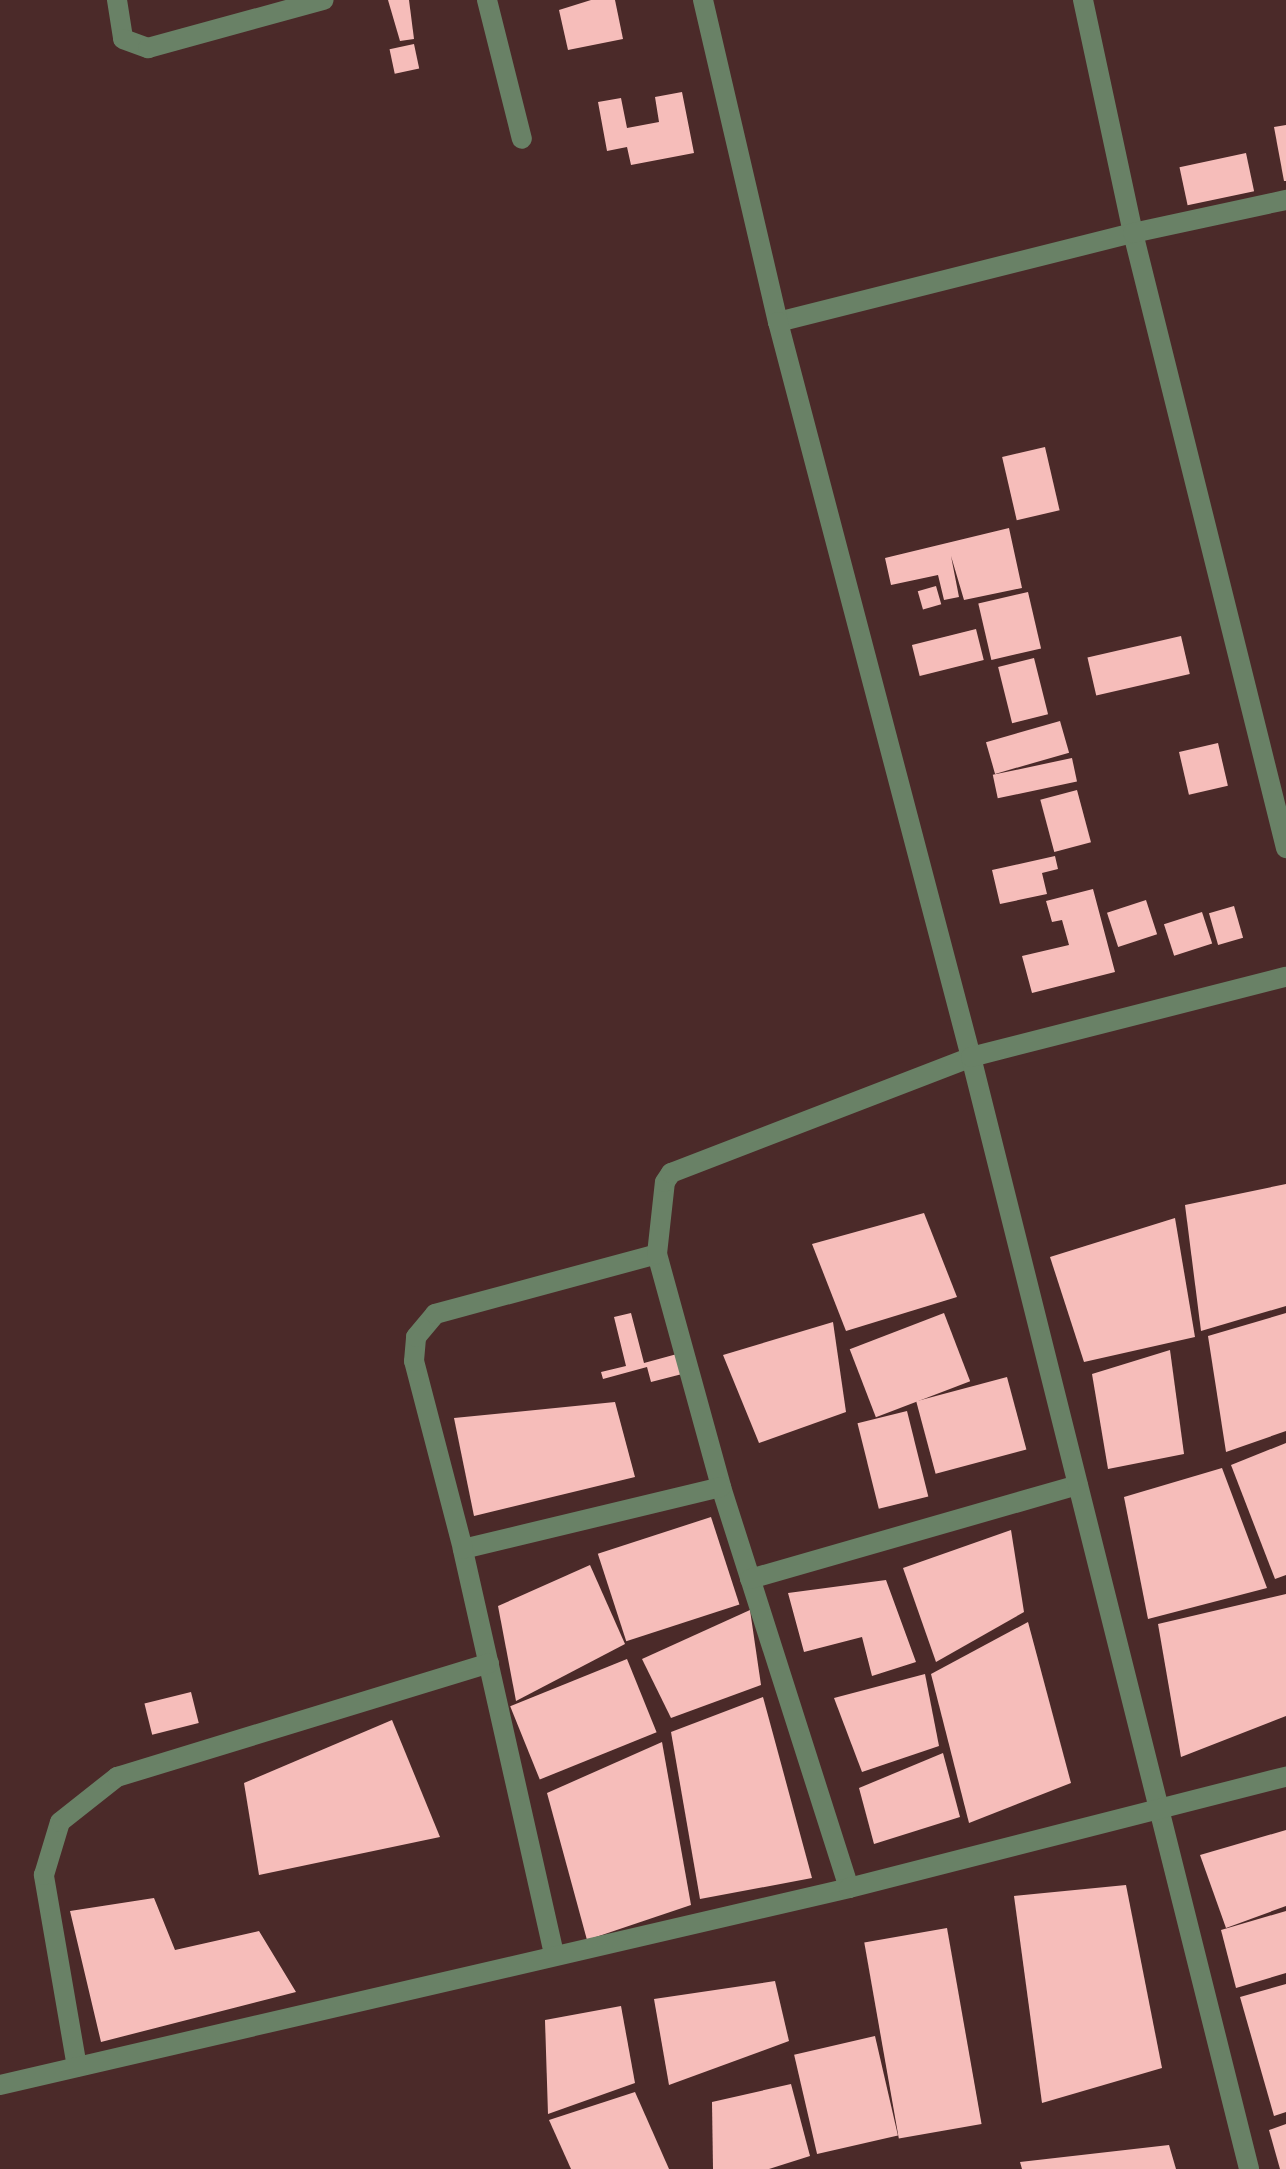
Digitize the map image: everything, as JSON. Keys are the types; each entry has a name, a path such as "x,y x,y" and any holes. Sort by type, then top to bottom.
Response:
{"street":[{"path":"117,0 123,39 148,48 324,0"},
{"path":"487,0 522,138"},
{"path":"703,0 778,322 971,1057 1249,2169"},
{"path":"1083,0 1133,233 1286,848"},
{"path":"778,322 1133,233 1286,200"},
{"path":"848,1888 721,1487 657,1254 665,1182 671,1173 971,1057 1286,977"},
{"path":"554,1954 463,1549 414,1361 416,1338 435,1314 657,1254"},
{"path":"750,1578 1078,1485"},
{"path":"463,1549 721,1487"},
{"path":"77,2067 44,1875 60,1822 117,1778 489,1663"},
{"path":"0,2086 848,1888 1286,1777"}],"building":[{"path":"388,0 409,0 414,39 400,41"},
{"path":"591,0 615,0 623,39 568,50 559,10"},
{"path":"414,44 419,68 395,74 390,49"},
{"path":"682,92 694,153 631,165 627,147 607,151 598,102 621,98 627,128 659,122 655,97"},
{"path":"1286,125 1286,181 1284,181 1274,127"},
{"path":"1246,153 1254,191 1188,205 1179,167"},
{"path":"1045,447 1060,510 1017,520 1002,457"},
{"path":"1009,528 1022,588 964,600 951,556 959,597 944,600 938,575 891,585 885,558"},
{"path":"936,586 941,604 923,610 918,591"},
{"path":"1028,592 1041,649 991,660 978,603"},
{"path":"976,629 984,660 920,676 912,645"},
{"path":"1181,636 1190,674 1096,696 1087,658"},
{"path":"1034,658 1048,714 1012,723 998,667"},
{"path":"1060,721 1069,753 995,774 986,742"},
{"path":"1218,743 1228,786 1189,795 1179,752"},
{"path":"1072,758 1077,781 998,798 993,775"},
{"path":"1077,790 1091,842 1054,852 1040,800"},
{"path":"1055,856 1058,869 1042,873 1047,894 1000,904 992,870"},
{"path":"1093,889 1115,972 1032,993 1022,956 1069,945 1062,920 1052,922 1046,901"},
{"path":"1146,900 1157,934 1118,947 1107,913"},
{"path":"1234,906 1243,938 1218,945 1209,913"},
{"path":"1202,912 1212,943 1174,956 1164,924"},
{"path":"1286,1184 1286,1306 1201,1331 1185,1205"},
{"path":"924,1213 957,1297 846,1331 812,1244"},
{"path":"1175,1218 1195,1337 1084,1362 1050,1257"},
{"path":"631,1313 644,1363 677,1354 690,1372 651,1382 647,1367 603,1379 601,1372 626,1366 614,1317"},
{"path":"944,1313 970,1381 876,1417 850,1349"},
{"path":"1286,1313 1286,1431 1226,1452 1208,1336"},
{"path":"833,1322 846,1412 759,1443 723,1355"},
{"path":"1170,1350 1184,1454 1108,1469 1092,1374"},
{"path":"1007,1377 1026,1449 936,1474 916,1401"},
{"path":"615,1402 635,1477 474,1516 454,1418"},
{"path":"907,1411 928,1496 879,1509 858,1423"},
{"path":"1286,1443 1286,1575 1275,1579 1231,1465"},
{"path":"1222,1468 1267,1588 1148,1619 1124,1497"},
{"path":"711,1517 739,1604 626,1641 598,1554"},
{"path":"1011,1530 1024,1612 936,1662 903,1568"},
{"path":"590,1565 625,1644 516,1701 498,1606"},
{"path":"886,1580 916,1662 872,1676 862,1637 804,1652 788,1593"},
{"path":"1286,1594 1286,1716 1181,1757 1158,1624"},
{"path":"750,1610 761,1685 671,1718 642,1659"},
{"path":"1028,1622 1071,1783 969,1823 931,1674"},
{"path":"627,1659 657,1732 540,1779 510,1706"},
{"path":"925,1674 939,1746 862,1772 834,1698"},
{"path":"191,1692 199,1723 152,1735 144,1704"},
{"path":"763,1697 812,1878 700,1899 671,1732"},
{"path":"392,1720 440,1837 259,1875 244,1783"},
{"path":"662,1742 691,1905 587,1940 547,1793"},
{"path":"943,1753 960,1817 874,1844 859,1788"},
{"path":"1286,1830 1286,1906 1226,1928 1200,1855"},
{"path":"1126,1885 1162,2068 1042,2103 1014,1896"},
{"path":"154,1898 175,1950 259,1931 296,1992 101,2042 70,1911"},
{"path":"1286,1911 1286,1973 1236,1988 1221,1930"},
{"path":"947,1928 982,2124 899,2139 864,1943"},
{"path":"775,1981 789,2041 669,2085 654,1999"},
{"path":"1286,1984 1286,2112 1274,2116 1240,1997"},
{"path":"621,2006 635,2083 548,2114 545,2020"},
{"path":"875,2036 898,2135 817,2154 794,2055"},
{"path":"791,2084 810,2156 769,2169 713,2169 712,2102"},
{"path":"635,2092 669,2169 571,2169 549,2120"},
{"path":"1286,2124 1286,2169 1280,2169 1269,2130"},
{"path":"1169,2145 1176,2169 1022,2169 1020,2162"}]}
